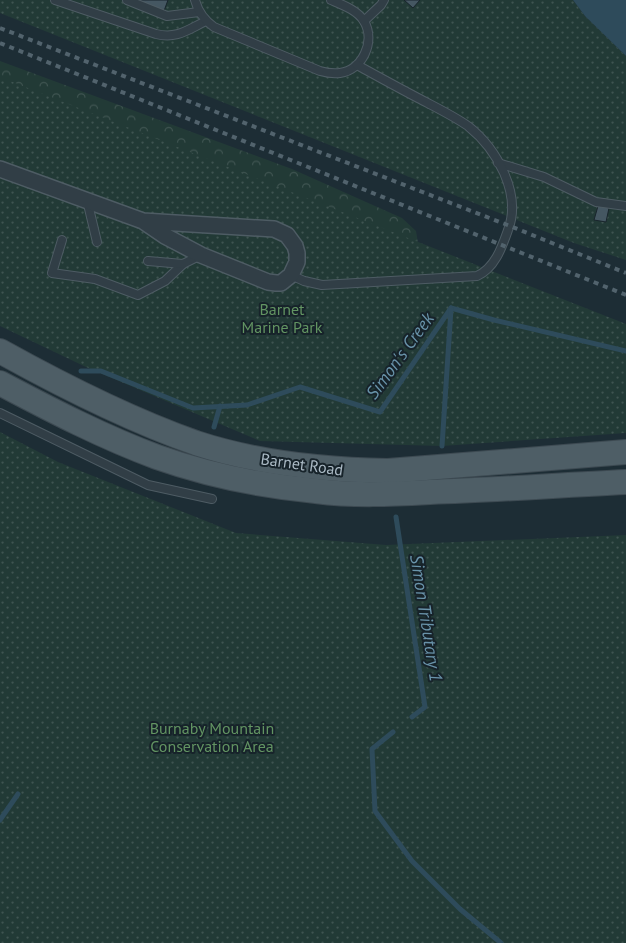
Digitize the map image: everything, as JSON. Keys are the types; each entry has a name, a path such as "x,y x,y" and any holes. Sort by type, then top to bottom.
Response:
{"main road":[{"name":"Barnet Road","path":"0,351 118,411 197,443 244,456 282,463 349,470 388,471 626,452"},
{"name":"Barnet Road","path":"0,383 109,437 157,456 199,470 277,486 317,492 388,494 626,482"}],"street":[{"path":"0,169 143,221 165,236 201,254 268,282 281,283 291,275 296,262 295,246 287,235 280,231 143,221"}],"lane":[{"path":"56,0 167,37 178,35 206,21"},
{"path":"127,0 167,16 199,12"},
{"path":"195,0 199,12 206,21 233,35 320,71 332,74 350,70 357,65 367,50 368,32 364,21 348,7 331,0"},
{"path":"364,21 384,0"},
{"path":"291,275 304,281 322,285 477,276 483,274 489,268 503,246 513,215 511,190 498,163 477,135 448,114 357,65"},
{"path":"498,163 544,177 596,202 626,206"},
{"path":"87,200 97,242"},
{"path":"62,240 52,274 95,279 138,295 165,281 183,264 201,254"},
{"path":"148,261 183,264"},
{"path":"0,425 2,415 148,485 212,500"}],"green space":[{"path":"0,0 573,0 585,16 626,56 626,260 574,243 0,13"},
{"path":"0,61 292,169 402,218 416,231 419,249 0,150"},
{"name":"Barnet Marine Park","path":"0,77 626,324 626,433 442,446 260,441 86,367 0,326"},
{"name":"Burnaby Mountain Conservation Area","path":"0,432 58,462 236,533 386,545 626,535 626,943 0,943"}],"water":[{"path":"573,0 626,0 626,56 585,16"}],"building":[{"path":"136,0 168,0 164,11"},
{"path":"404,0 420,0 413,8"},
{"path":"598,206 609,208 606,222 594,220"}],"waterway":[{"name":"Simon's Creek","path":"451,308 626,351"},
{"name":"Simon's Creek","path":"81,371 101,371 193,408 247,405 300,387 380,412 451,308"},
{"name":"Simon Tributary 1","path":"442,446 451,309"},
{"path":"214,427 220,406"},
{"name":"Simon Tributary 1","path":"396,517 425,707 412,717"},
{"path":"393,732 372,749 375,811 412,861 460,909 501,943"},
{"path":"0,820 18,794"}],"railway":[{"path":"0,28 626,273"},
{"path":"0,43 626,295"}]}
